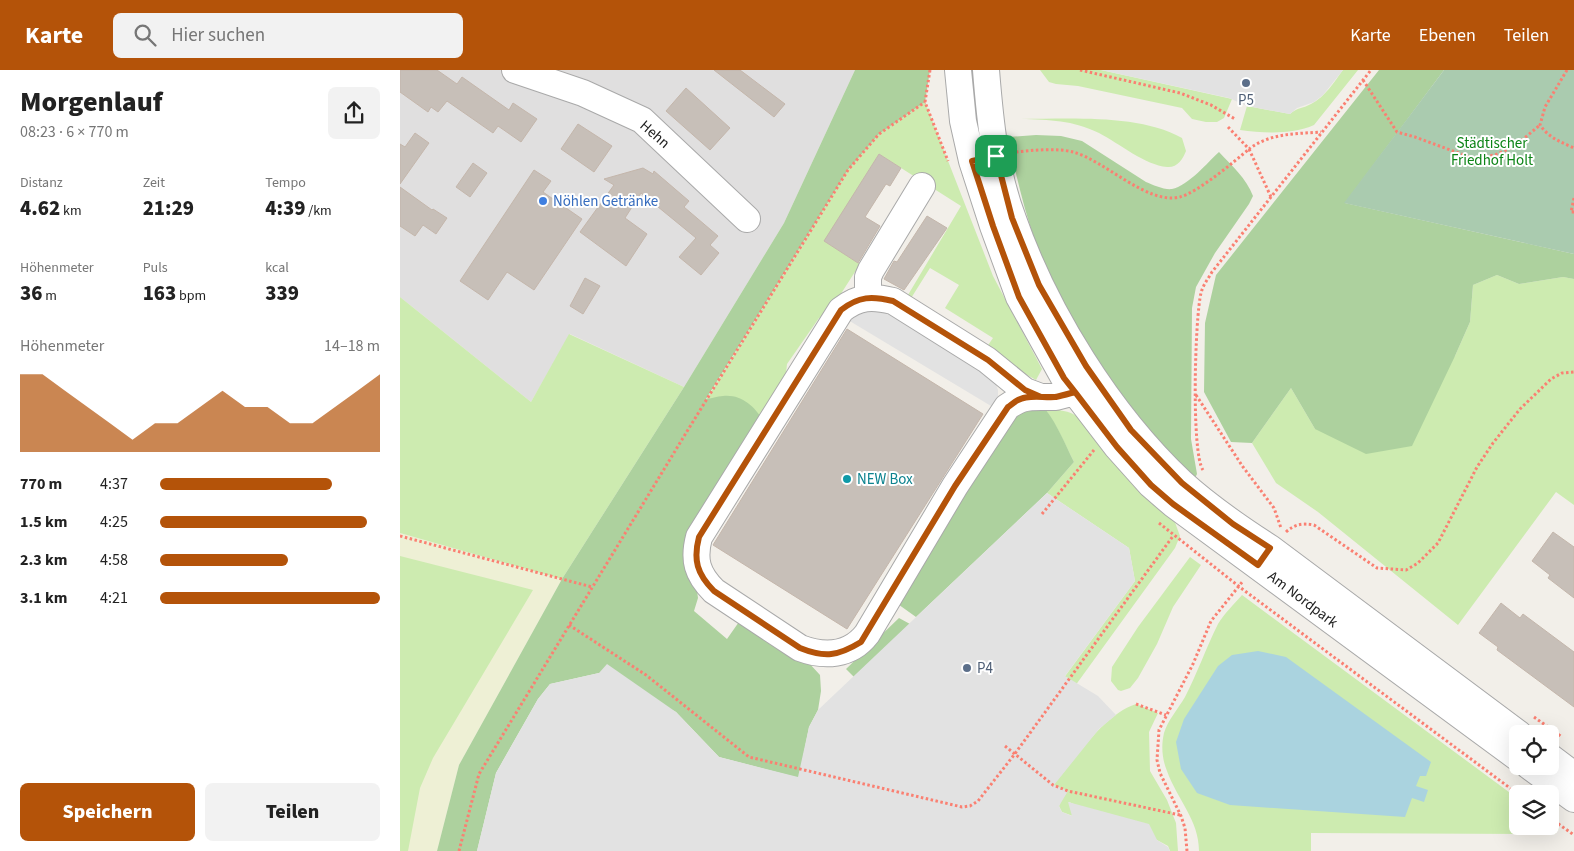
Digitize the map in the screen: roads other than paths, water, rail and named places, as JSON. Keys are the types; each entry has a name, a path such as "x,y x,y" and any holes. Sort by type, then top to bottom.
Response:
{"street":[{"name":"Hehn","path":"515,70 583,93 642,120 747,218"},
{"name":"Am Nordpark","path":"958,70 963,122 972,161 1019,297 1064,378 1117,447 1151,485 1173,504 1509,751"},
{"name":"Am Nordpark","path":"986,70 992,135 1012,218 1039,285 1086,366 1131,430 1182,483 1233,524 1270,548 1509,727"},
{"path":"868,298 868,277 871,270 922,186"},
{"path":"1041,397 1025,390 988,360 893,301 877,297 861,299 848,304 841,310 699,537 695,551 696,560 705,582 714,591 800,648 828,655 841,653 861,642 955,486 1008,407 1018,399 1056,397 1075,392"},
{"path":"1002,372 1008,389 1008,407"},
{"path":"1559,764 1574,775"},
{"path":"1541,775 1574,799"}],"water":[{"path":"1258,651 1286,657 1431,762 1426,776 1420,776 1416,786 1428,790 1424,802 1412,798 1405,817 1230,805 1197,793 1181,769 1176,742 1184,719 1218,666 1232,655"}],"place":[{"name":"P5","path":"1246,83"},
{"name":"Nöhlen Getränke","path":"543,201"},
{"name":"NEW Box","path":"847,479"},
{"name":"P4","path":"967,668"}],"park label":[{"name":"Städtischer Friedhof Holt","path":"1492,152"}]}
